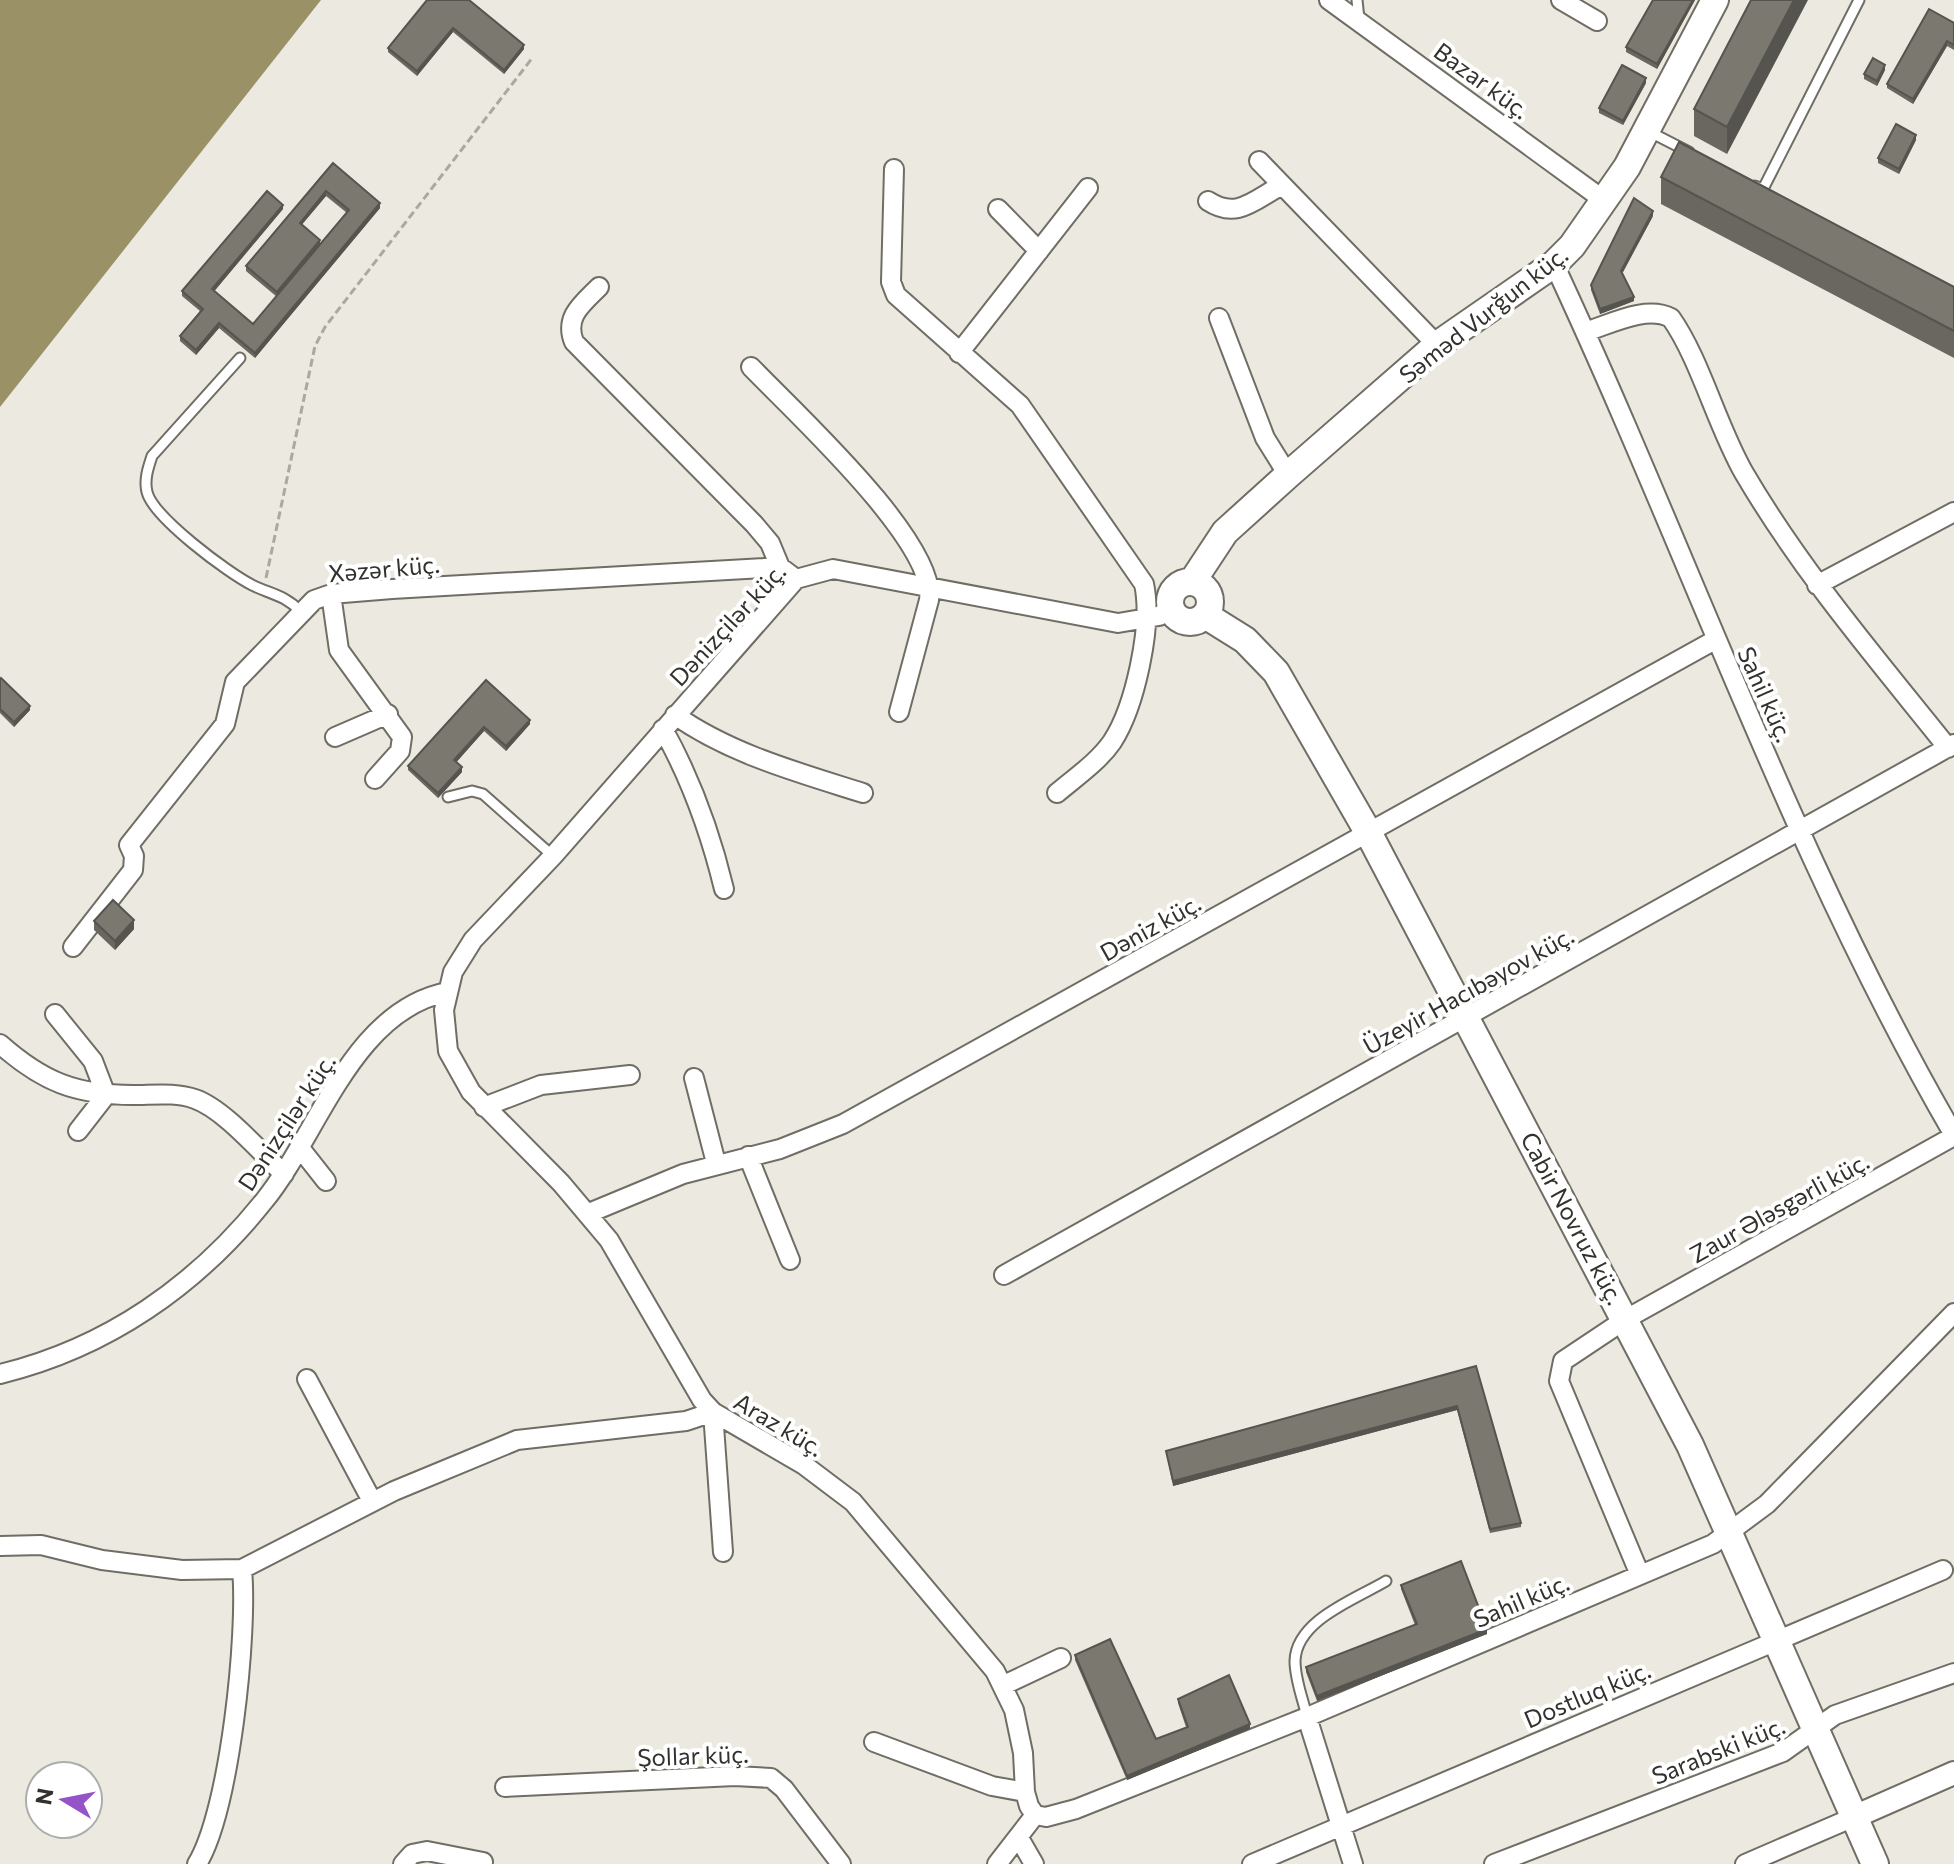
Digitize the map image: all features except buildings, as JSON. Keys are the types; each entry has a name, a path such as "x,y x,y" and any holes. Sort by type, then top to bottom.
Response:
{"main road":[{"name":"Səməd Vurğun küç.","path":"1192,582 1225,532 1288,475 1437,345 1554,264 1572,246 1605,201 1647,130 1715,0"},
{"path":"1192,582 1207,591 1210,608 1205,615 1191,622 1183,620 1172,609 1175,590 1192,582"},
{"name":"Cabir Novruz küç.","path":"1205,615 1245,640 1276,672 1368,832 1626,1319 1731,1534 1875,1864"}],"street":[{"name":"Bazar küç.","path":"1329,0 1358,10 1605,201"},
{"path":"1561,0 1597,21"},
{"path":"1259,161 1437,345"},
{"path":"894,169 891,282 896,295 1020,405 1137,571 1146,596 1146,619 1132,697 1123,722 1100,757 1057,793"},
{"path":"1208,201 1223,211 1234,211 1282,185"},
{"path":"959,353 1088,188"},
{"path":"998,209 1039,251"},
{"name":"Sahil küç.","path":"1554,264 1800,832 1862,960 1954,1136"},
{"path":"599,287 574,313 569,330 574,342 754,524 770,543 780,567 796,579"},
{"path":"1585,332 1648,313 1659,312 1671,318 1734,456 1777,529 1817,585 1951,746"},
{"path":"1219,318 1265,438 1288,475"},
{"path":"751,367 883,506 909,541 931,587 899,712"},
{"path":"1817,585 1954,512"},
{"name":"Xəzər küç.","path":"73,947 133,870 134,856 129,845 225,724 235,682 300,611 314,600 331,594 780,567"},
{"name":"Dәnizçilәr küç.","path":"447,992 458,959 553,856 796,579 833,569 1099,621 1146,619 1172,609"},
{"path":"331,594 339,650 402,737 400,751 375,779"},
{"name":"Dәniz küç.","path":"589,1213 716,1163 800,1142 843,1124 1715,640"},
{"path":"335,737 388,714"},
{"path":"675,715 692,727 784,767 863,793"},
{"path":"663,729 689,776 710,829 724,889"},
{"name":"Üzeyir Hacıbəyov küç.","path":"1004,1275 1951,746"},
{"name":"Araz küç.","path":"447,992 444,1033 448,1051 471,1092 589,1213 633,1277 693,1387 713,1412 804,1465 853,1502 1004,1685 1019,1730 1025,1792 1035,1815"},
{"name":"Dənizçilər küç.","path":"0,1374 70,1350 150,1310 225,1247 284,1174 325,1098 378,1034 413,1002 447,992"},
{"path":"55,1014 93,1061 106,1095"},
{"path":"1,1046 47,1079 106,1095 175,1095 196,1099 215,1112 284,1174"},
{"path":"484,1107 541,1085 630,1075"},
{"path":"694,1078 716,1163"},
{"path":"78,1131 106,1095"},
{"name":"Zaur Ələsgərli küç.","path":"1640,1575 1559,1381 1563,1361 1626,1319 1954,1136"},
{"path":"300,1148 326,1181"},
{"path":"748,1156 790,1260"},
{"name":"Sahil küç.","path":"1035,1815 1046,1817 1076,1809 1307,1717 1731,1534 1767,1504 1954,1313"},
{"path":"307,1379 372,1501"},
{"path":"0,1546 41,1545 102,1560 182,1570 242,1569 372,1501 517,1440 686,1421 713,1412 723,1552"},
{"path":"197,1864 209,1839 223,1783 244,1626 242,1569"},
{"name":"Dostluq küç.","path":"1252,1864 1777,1638 1943,1570"},
{"path":"1004,1685 1061,1658"},
{"name":"Sarabski küç.","path":"1494,1864 1783,1752 1854,1706 1954,1673"},
{"path":"1307,1717 1353,1864"},
{"path":"874,1742 992,1786 1025,1792"},
{"path":"1745,1864 1954,1773"},
{"name":"Şollar küç.","path":"505,1787 735,1776 771,1778 784,1789 841,1864"},
{"path":"997,1864 1035,1815"},
{"path":"1019,1838 1034,1864"},
{"path":"403,1864 412,1854 427,1851 483,1862"}],"lane":[{"path":"1763,189 1859,0"},
{"path":"1647,130 1698,157"},
{"path":"1750,183 1775,196"},
{"path":"240,358 152,456 146,475 147,494 156,510 225,568 290,600 300,611"},
{"path":"448,797 472,791 483,794 553,856"},
{"path":"1307,1717 1295,1661 1304,1636 1314,1624 1386,1581"}],"path":[{"path":"263,589 315,346 325,327 533,57"}],"shaded area":[{"path":"0,0 321,0 0,407"}]}
